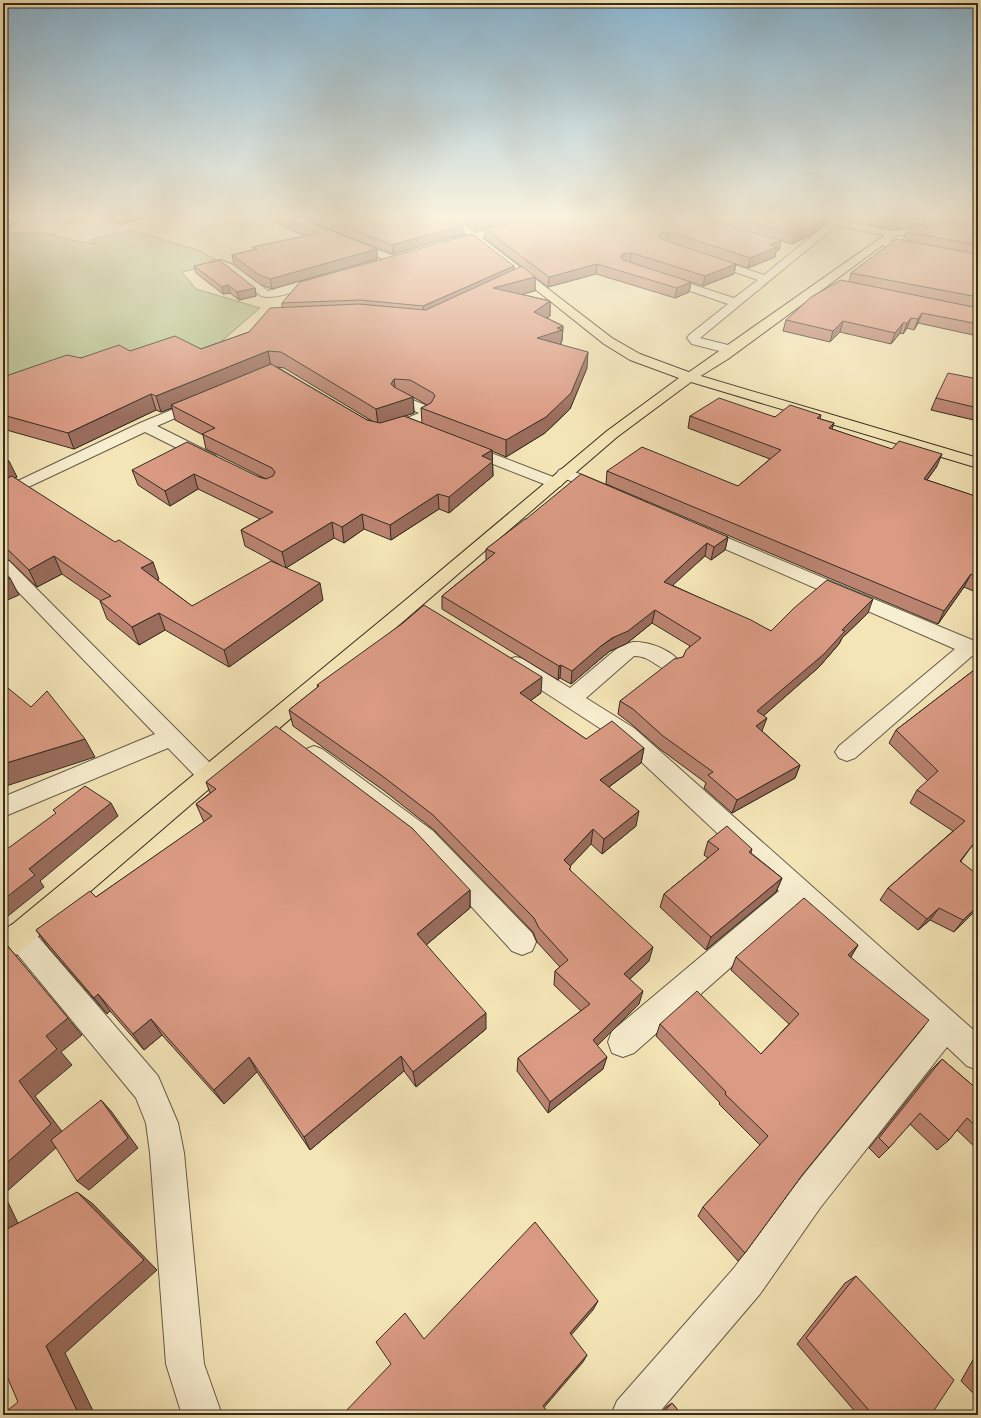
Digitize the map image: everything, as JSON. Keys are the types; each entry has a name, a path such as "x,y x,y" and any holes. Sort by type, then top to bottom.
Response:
{"main road":[{"path":"533,284 608,341 635,357 689,377 978,463"},
{"path":"11,942 209,776 285,735 425,608 560,478 612,434 689,377 727,353 822,284"}],"street":[{"path":"253,284 265,294 272,294 304,284"},
{"path":"682,284 737,302"},
{"path":"727,353 696,342 693,338 759,284"},
{"path":"833,284 840,286"},
{"path":"3,494 145,426 211,398"},
{"path":"401,399 428,412 426,415 399,426 433,436"},
{"path":"145,426 221,464"},
{"path":"455,444 623,498"},
{"path":"681,523 974,649 847,752"},
{"path":"3,565 209,776"},
{"path":"571,699 633,648 652,652 672,665"},
{"path":"500,654 626,734 978,1055"},
{"path":"285,735 373,798 424,838 522,942"},
{"path":"3,807 171,737"},
{"path":"623,1042 798,891"},
{"path":"11,942 147,1087 162,1123 167,1153 185,1364 202,1415"},
{"path":"631,1415 747,1281 808,1196 945,1025"}],"green space":[{"path":"3,284 192,284 196,289 260,308 210,351 3,382"}],"building":[{"path":"218,284 250,284 255,288 237,292 228,285 222,287"},
{"path":"298,284 473,284 423,306 360,300 282,303"},
{"path":"482,284 508,284 493,288 550,301 534,312 563,326 557,328 562,330 537,338 588,352 571,393 546,417 506,440 421,408 431,403 435,396 433,393 410,380 394,379 391,384 413,397 376,409 281,352 268,351 156,396 151,394 68,433 3,415 3,377 67,355 81,358 119,345 130,351 175,336 201,349 249,332 270,308 359,304 426,310"},
{"path":"664,284 686,284 677,288"},
{"path":"834,284 861,284 978,308 978,324 922,313 918,319 911,318 907,323 903,323 895,333 843,321 833,331 786,320 811,297"},
{"path":"910,284 978,284 978,297"},
{"path":"271,364 367,420 380,423 404,416 492,450 482,456 493,461 449,497 438,494 390,525 362,514 342,527 332,522 282,552 241,530 273,512 194,474 165,491 132,470 187,442 259,477 266,479 273,476 275,472 272,468 202,434 215,428 171,405"},
{"path":"948,373 978,379 978,408 936,398"},
{"path":"719,398 775,417 790,405 821,415 817,418 834,423 829,428 892,449 899,441 942,454 924,479 978,497 978,577 971,574 944,611 607,471 642,447 738,486 781,450 690,416"},
{"path":"3,456 9,461 3,464"},
{"path":"581,474 728,537 714,547 707,543 664,582 751,620 771,631 794,608 827,580 873,599 842,630 845,631 824,654 757,711 767,718 756,726 800,765 737,800 708,775 713,772 663,736 633,709 620,701 674,659 683,657 686,650 701,638 655,610 628,631 612,638 601,646 572,671 561,665 559,666 442,596 495,553 486,549 526,519"},
{"path":"12,476 115,542 119,540 153,562 141,568 192,606 271,561 320,583 224,650 159,613 132,627 100,601 111,596 54,556 29,570 3,545 3,480"},
{"path":"3,570 10,578 3,581"},
{"path":"424,605 542,677 520,693 586,739 612,721 644,748 600,780 639,811 604,839 593,829 564,860 571,867 569,869 653,947 624,974 643,991 593,1040 607,1057 550,1102 518,1058 590,1004 555,971 568,960 539,928 534,918 433,815 381,775 289,710 319,686 317,685 403,623"},
{"path":"978,667 978,838 960,861 978,875 978,906 963,920 939,908 927,919 888,888 965,821 917,790 938,771 896,730"},
{"path":"3,684 31,707 47,691 85,739 3,764"},
{"path":"276,726 412,828 470,890 417,934 486,1013 413,1072 401,1056 304,1137 249,1057 214,1090 151,1019 133,1034 98,994 94,998 36,930 90,891 96,897 212,816 196,804 216,789 206,782"},
{"path":"85,786 111,803 29,869 35,875 3,900 3,852 56,813 53,810"},
{"path":"727,826 752,849 749,852 782,878 711,937 664,894 719,849 708,841"},
{"path":"804,898 858,945 848,955 929,1020 803,1174 745,1253 703,1207 768,1136 725,1094 726,1092 660,1024 697,991 761,1054 799,1014 736,957"},
{"path":"6,944 68,1018 46,1036 57,1049 19,1081 51,1124 3,1166 3,946"},
{"path":"942,1059 978,1090 978,1128 967,1118 949,1140 920,1113 889,1148 879,1138"},
{"path":"101,1100 128,1138 77,1181 51,1140"},
{"path":"77,1192 144,1260 46,1346 79,1415 3,1415 18,1402 3,1367 3,1219 7,1229"},
{"path":"535,1222 598,1301 570,1333 587,1355 543,1406 550,1415 342,1415 391,1364 376,1342 405,1313 424,1339"},
{"path":"856,1276 954,1380 931,1415 873,1415 806,1338"},
{"path":"672,1403 682,1415 653,1415 654,1413 663,1413"}]}
